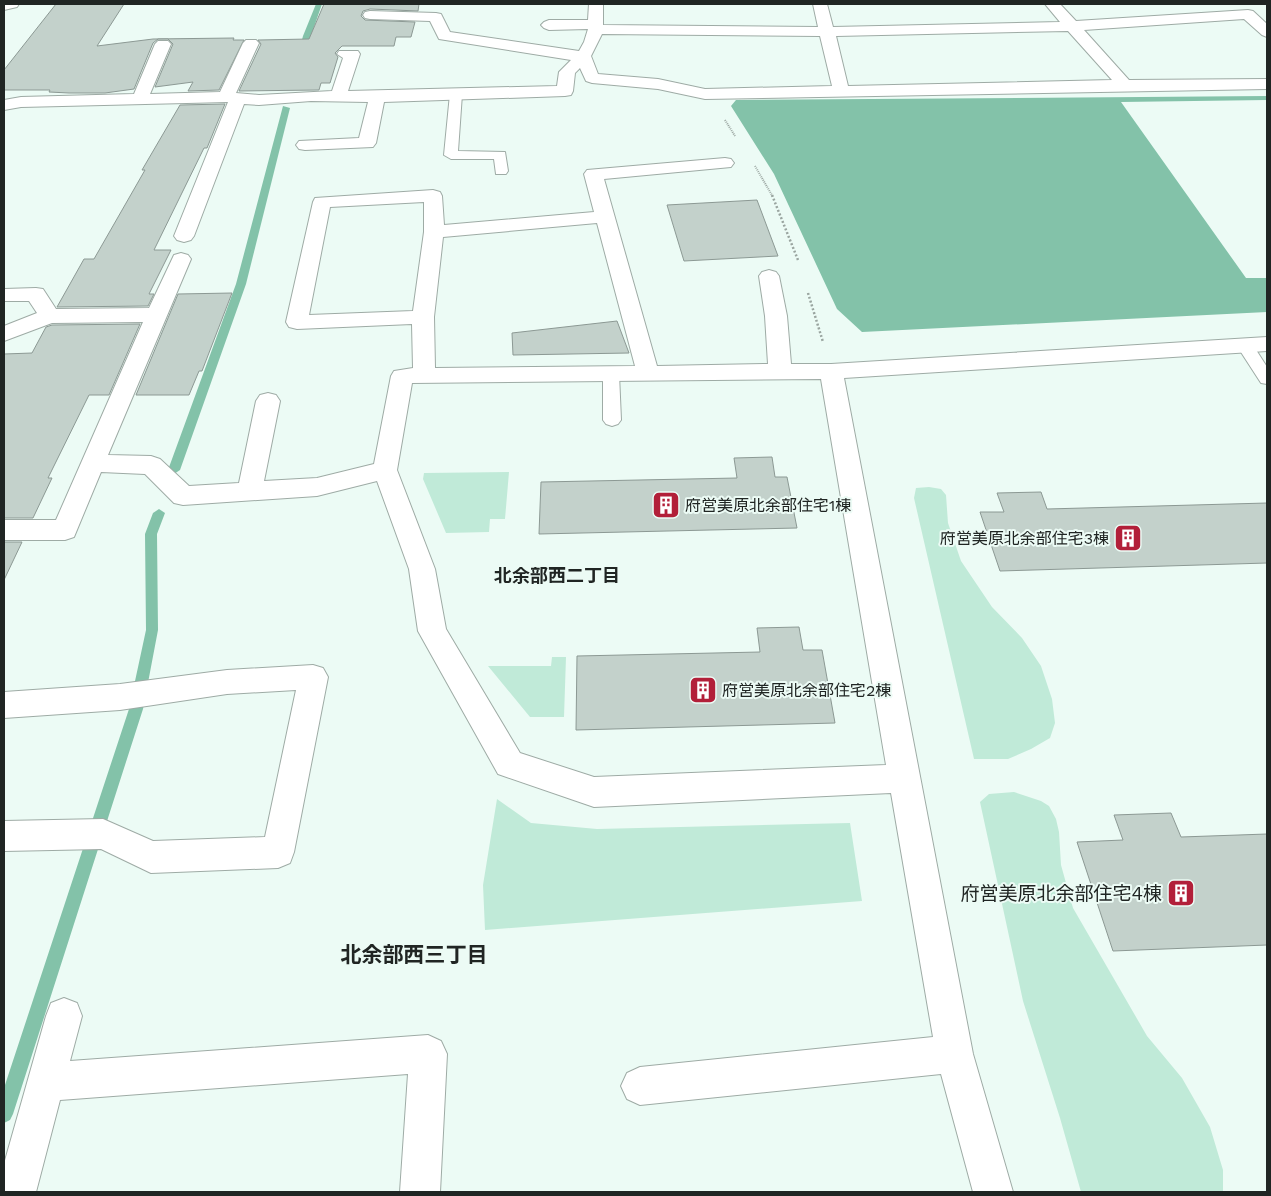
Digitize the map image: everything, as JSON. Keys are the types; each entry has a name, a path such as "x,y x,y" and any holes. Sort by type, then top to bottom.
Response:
{"street":[{"path":"4,6 12,4"},
{"path":"4,105 21,102 140,99 232,97 259,100 338,96 377,97 565,91 567,72 584,57 596,26 596,4"},
{"path":"820,4 840,91"},
{"path":"1052,4 1124,85"},
{"path":"549,25 827,32 1072,26 1248,14 1267,32"},
{"path":"370,15 436,17 444,36 584,57"},
{"path":"4,530 65,530 156,315 182,247 251,43"},
{"path":"140,99 163,44"},
{"path":"338,96 352,54 345,54"},
{"path":"584,57 592,78 658,84 705,94 1124,85 1267,84"},
{"path":"305,144 367,143 377,97"},
{"path":"648,374 593,174 725,163"},
{"path":"423,317 296,322 322,202 433,196 434,232 423,317 424,376"},
{"path":"434,232 605,217"},
{"path":"769,276 776,316 780,372"},
{"path":"4,295 36,294 49,316"},
{"path":"4,334 49,316 156,315"},
{"path":"905,778 594,792 509,764 432,631 422,569 385,470 402,376 830,371 1256,345"},
{"path":"830,371 954,1054 993,1192"},
{"path":"250,491 268,401"},
{"path":"92,463 151,465 184,496 317,487 385,470"},
{"path":"4,705 120,697 227,682 313,677 278,852 151,857 103,834 4,836"},
{"path":"16,1192 64,1016"},
{"path":"46,1082 428,1054 420,1192"},
{"path":"640,1086 954,1054"}],"lane":[{"path":"456,94 451,155 500,155 501,171"},
{"path":"1256,345 1267,379"},
{"path":"611,374 612,420"}],"path":[{"path":"705,94 739,141"},
{"path":"754,164 770,188 785,219 799,266"},
{"path":"808,293 830,371"}],"shaded area":[{"path":"1267,96 1267,100 1121,102 1246,278 1267,278 1267,312 862,332 837,309 774,174 731,106 736,100"},
{"path":"509,472 505,519 490,519 489,532 446,533 423,479 424,473"},
{"path":"929,487 941,489 946,495 948,523 961,561 992,607 1022,638 1041,666 1052,699 1055,723 1050,738 1008,759 974,759 914,498 916,488"},
{"path":"552,657 566,657 564,717 530,717 488,666 551,666"},
{"path":"1014,792 1041,801 1049,806 1056,819 1059,832 1061,865 1073,908 1147,1036 1182,1078 1210,1127 1223,1170 1223,1192 1081,1192 1023,1001 980,802 989,794"},
{"path":"497,799 531,823 597,829 850,823 862,901 485,930 483,885"}],"building":[{"path":"56,4 124,4 97,46 153,39 234,38 233,40 244,40 219,90 188,91 193,82 155,87 173,44 168,39 158,39 153,43 134,89 105,93 4,90 4,70"},
{"path":"324,4 419,4 418,11 370,9 363,11 361,16 365,20 415,22 411,37 396,37 394,46 342,46 335,53 338,57 330,83 321,83 319,90 239,91 261,44 258,40 309,39"},
{"path":"225,104 207,148 204,148 154,250 171,250 149,294 154,294 148,306 57,307 84,259 94,259 180,105"},
{"path":"757,200 778,256 684,261 667,205"},
{"path":"232,293 202,371 199,371 189,395 136,395 178,294"},
{"path":"617,321 629,353 513,355 512,333"},
{"path":"140,324 109,395 89,395 48,478 52,478 33,518 4,518 4,354 32,353 46,327 52,325"},
{"name":"府営美原北余部住宅1棟","path":"772,457 775,477 787,477 797,528 539,534 541,482 737,478 734,458"},
{"name":"府営美原北余部住宅3棟","path":"1041,492 1047,509 1267,503 1267,563 1000,571 980,512 1004,512 997,493"},
{"path":"4,542 22,542 4,580"},
{"name":"府営美原北余部住宅2棟","path":"799,627 803,650 822,650 835,723 576,730 577,656 760,652 757,628"},
{"name":"府営美原北余部住宅4棟","path":"1171,813 1181,837 1267,834 1267,945 1113,951 1077,842 1123,840 1114,815"}],"waterway":[{"path":"300,56 319,4"},
{"path":"174,470 241,284 286,108"},
{"path":"4,1114 136,709 152,630 151,534 159,513"}],"place":[{"name":"府営美原北余部住宅1棟","path":"666,505"},
{"name":"府営美原北余部住宅3棟","path":"1128,538"},
{"name":"府営美原北余部住宅2棟","path":"703,690"},
{"name":"府営美原北余部住宅4棟","path":"1181,893"}],"district":[{"name":"北余部西二丁目","path":"557,576"},
{"name":"北余部西三丁目","path":"414,955"}]}
